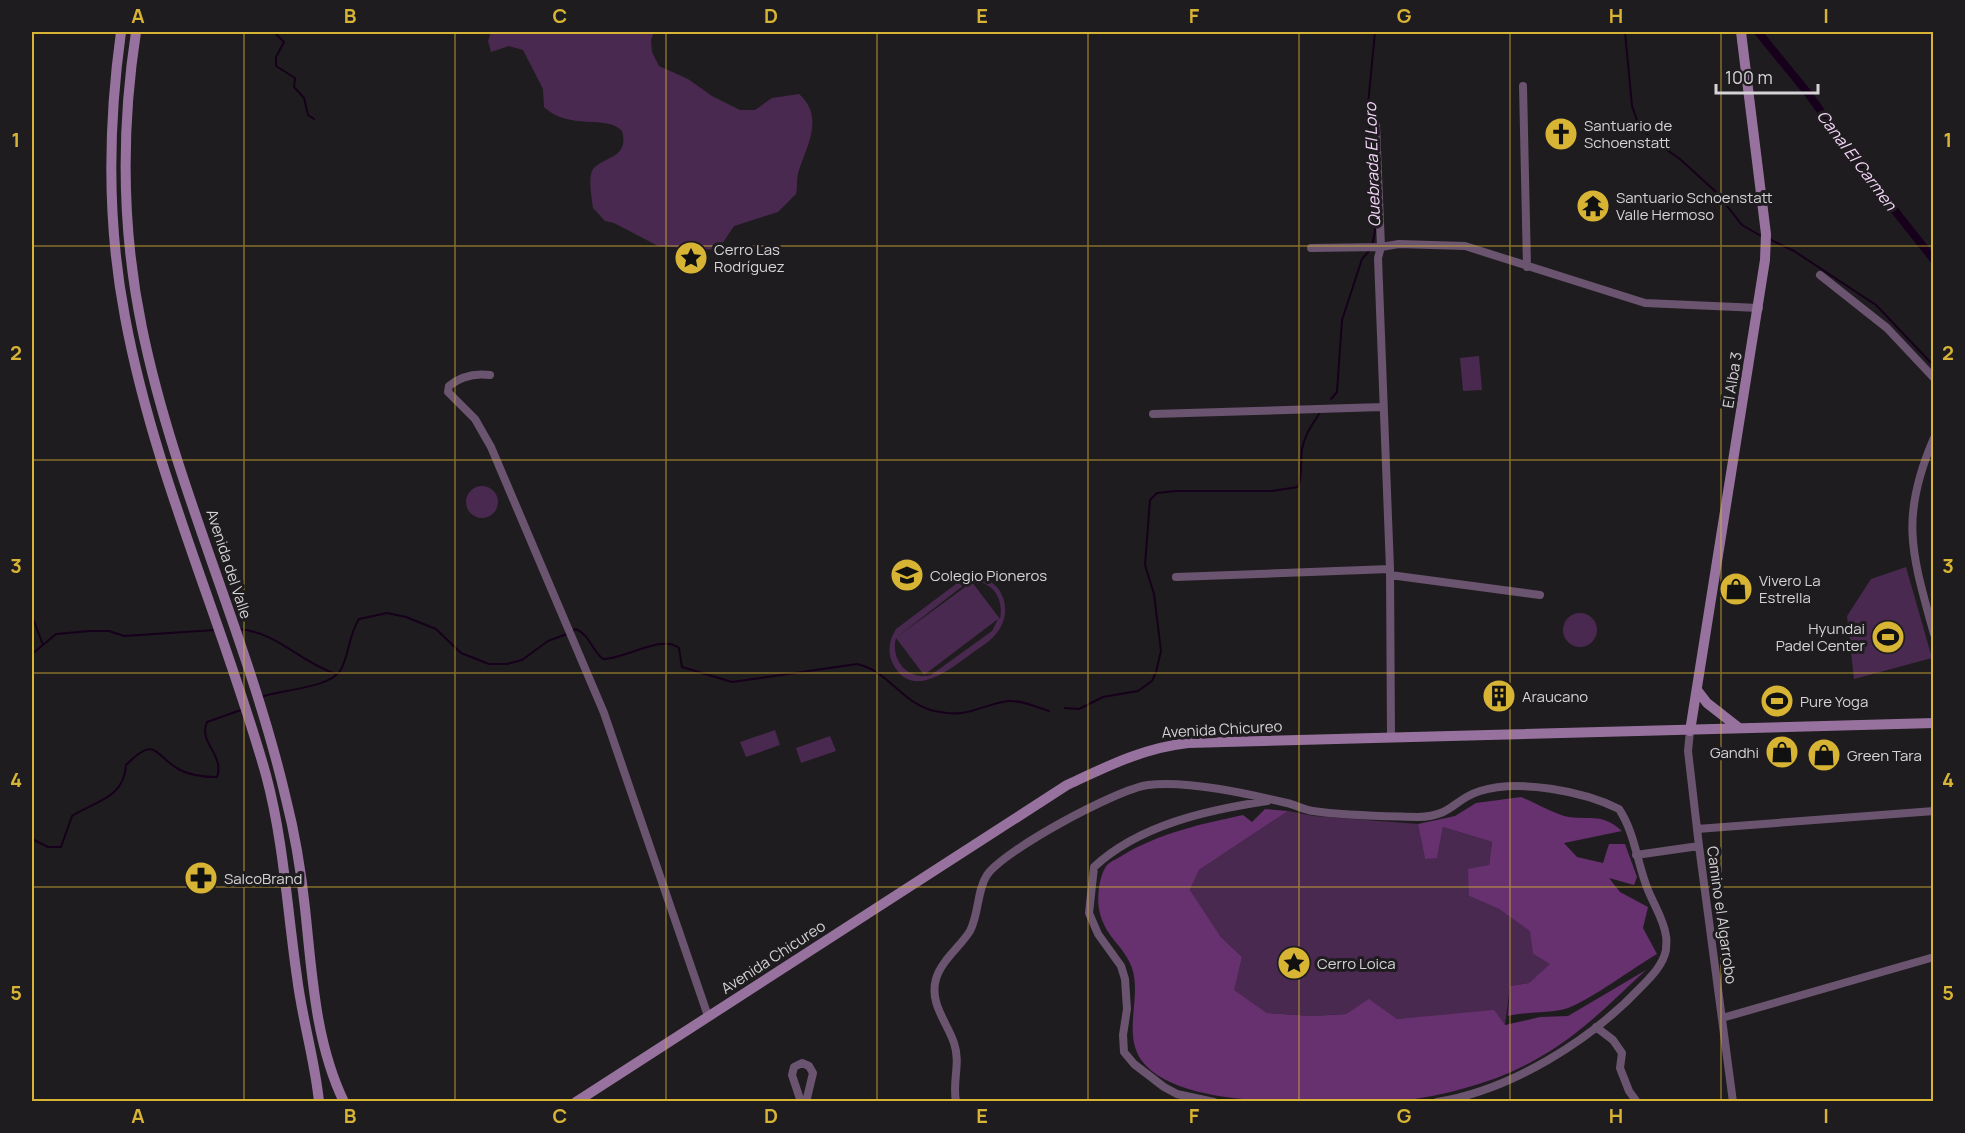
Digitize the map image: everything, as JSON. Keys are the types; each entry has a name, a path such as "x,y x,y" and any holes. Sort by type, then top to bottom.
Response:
{"main road":[{"name":"Avenida del Valle","path":"121,32 113,103 111,175 114,243 120,292 148,411 247,714 278,830 299,996 319,1101"},
{"name":"Avenida del Valle","path":"136,32 128,101 126,161 127,221 138,308 166,421 278,763 293,832 322,1035 344,1101"},
{"name":"El Alba 3","path":"1690,731 1759,308 1767,237 1742,32"},
{"path":"1697,690 1707,703 1739,729"},
{"path":"1694,706 1707,703"},
{"name":"Avenida Chicureo","path":"576,1101 1067,785 1129,755 1158,747 1188,743 1934,723"}],"street":[{"path":"1523,87 1527,267"},
{"path":"1376,125 1381,248 1378,258 1390,572 1391,738"},
{"path":"1311,248 1381,248 1399,244 1455,245 1645,303 1759,308"},
{"path":"1820,275 1887,328 1934,378"},
{"path":"490,375 474,375 460,379 449,386 448,392 471,415 485,436 570,631 604,713 708,1016"},
{"path":"1153,414 1383,406"},
{"path":"1934,438 1915,490 1910,524 1914,559 1934,634"},
{"path":"1176,577 1390,572 1540,595"},
{"name":"Camino el Algarrobo","path":"1690,731 1688,746 1697,829 1733,1101"},
{"path":"956,1101 955,1077 958,1062 954,1043 938,1011 935,994 936,979 970,930 985,877 996,863 1029,842 1096,806 1147,785 1193,786 1246,793 1311,811 1434,817 1448,812 1480,791 1501,788 1555,789 1619,809 1632,833 1636,855 1666,937 1666,952 1656,972 1596,1027 1544,1062 1495,1085 1460,1098 1437,1101"},
{"path":"1214,1101 1177,1094 1164,1087 1134,1064 1124,1052 1123,1035 1127,1009 1125,979 1120,966 1098,934 1089,913 1094,867 1111,851 1182,819 1271,801"},
{"path":"1697,829 1934,811"},
{"path":"1636,855 1699,846"},
{"path":"1722,1018 1934,957"},
{"path":"1596,1027 1613,1040 1622,1053 1620,1068 1629,1091 1637,1101"}],"shaded area":[{"path":"491,32 654,32 651,40 652,52 659,66 688,79 712,96 740,110 755,110 772,98 799,94 811,112 812,131 798,173 796,194 778,212 734,226 718,250 658,246 614,223 605,221 593,208 591,174 594,168 622,148 622,131 607,123 565,118 544,107 543,89 523,50 509,46 491,52 488,41"},
{"path":"1479,356 1482,390 1463,391 1460,358"},
{"path":"482,486 494,490 498,502 494,514 482,518 470,514 466,502 470,490"},
{"name":"Hyundai Padel Center","path":"1906,567 1932,658 1854,679 1847,616 1871,579"},
{"path":"977,577 986,579 999,589 1005,604 1005,613 999,630 986,643 942,674 920,681 910,680 901,675 890,655 890,642 896,629 960,581","holes":["973,581 987,585 996,593 1000,605 1000,619 972,582 897,637 964,585","998,619 992,631 931,675 923,676 915,675 908,672 898,661 896,638 924,675"]},
{"path":"1580,613 1592,618 1597,630 1592,642 1580,647 1568,642 1563,630 1568,618"},
{"path":"775,730 780,745 746,757 740,742"},
{"path":"830,736 836,751 801,763 796,748"},
{"path":"1521,797 1564,816 1603,819 1622,831 1564,843 1577,857 1603,863 1609,844 1625,844 1637,877 1634,885 1609,878 1620,892 1648,907 1643,928 1657,954 1578,1004 1554,1011 1508,1016 1510,986 1529,983 1550,964 1533,954 1530,931 1499,909 1469,896 1468,869 1489,865 1492,842 1443,827 1437,858 1425,859 1418,824 1455,816 1476,803"},
{"path":"1265,809 1288,811 1199,870 1190,890 1221,937 1242,957 1234,990 1267,1013 1312,1016 1346,1014 1369,999 1397,1019 1494,1010 1505,1025 1540,1017 1568,1016 1646,970 1592,1019 1549,1052 1502,1076 1453,1092 1387,1102 1295,1102 1207,1094 1181,1086 1158,1076 1142,1061 1136,1050 1133,1039 1135,991 1132,968 1102,919 1098,898 1102,874 1111,862 1137,847 1166,835 1243,815 1252,822"},
{"path":"1288,811 1314,816 1418,824 1425,858 1437,858 1443,827 1492,842 1489,865 1469,896 1499,909 1531,931 1533,954 1551,964 1529,983 1510,986 1505,1025 1442,1016 1397,1019 1369,1000 1346,1014 1312,1016 1267,1013 1233,990 1242,957 1221,937 1190,890 1199,870"}],"waterway":[{"path":"274,32 284,42 276,57 276,66 295,78 294,87 304,98 308,115 314,119"},
{"name":"Quebrada El Loro","path":"1372,246 1375,231 1368,104 1375,32"},
{"path":"1625,32 1632,106 1638,123 1651,139 1680,159 1716,192 1742,225 1761,236"},
{"name":"Canal El Carmen","path":"1758,32 1807,92 1869,178 1934,260"},
{"path":"1769,239 1794,251 1876,305 1934,366"},
{"name":"Quebrada El Loro","path":"1331,399 1337,392 1342,320 1362,259 1369,251"},
{"name":"Quebrada El Loro","path":"1065,708 1079,709 1103,697 1138,691 1152,681 1156,672 1161,651 1154,594 1145,565 1150,500 1157,493 1176,491 1272,491 1298,487 1303,444 1319,414"},
{"name":"Quebrada El Loro","path":"261,697 315,685 334,677 343,665 359,619 387,613 406,617 436,629 461,653 489,664 507,664 522,660 548,641 567,634"},
{"path":"32,616 43,645 56,634 90,631 109,631 124,636 215,630"},
{"path":"239,629 265,636 311,663 336,674"},
{"name":"Quebrada El Loro","path":"572,631 576,629 585,635 603,659 653,645 672,644 679,648 682,667 732,682 857,664 878,673 913,702 935,711 965,712 1008,701 1024,703 1049,711"},
{"path":"32,654 43,645"},
{"name":"Quebrada El Loro","path":"32,839 48,847 61,847 72,816 114,792 120,785 126,765 144,751 150,749 155,751 185,772 198,776 217,777 218,762 206,736 207,722 241,710"}],"place":[{"name":"Santuario de Schoenstatt","path":"1561,134"},
{"name":"Santuario Schoenstatt Valle Hermoso","path":"1593,206"},
{"name":"Cerro Las Rodríguez","path":"691,258"},
{"name":"Colegio Pioneros","path":"907,575"},
{"name":"Vivero La Estrella","path":"1736,589"},
{"name":"Hyundai Padel Center","path":"1888,637"},
{"name":"Araucano","path":"1499,696"},
{"name":"Pure Yoga","path":"1777,701"},
{"name":"Gandhi","path":"1782,752"},
{"name":"Green Tara","path":"1824,755"},
{"name":"SalcoBrand","path":"201,878"},
{"name":"Cerro Loica","path":"1294,963"}]}
